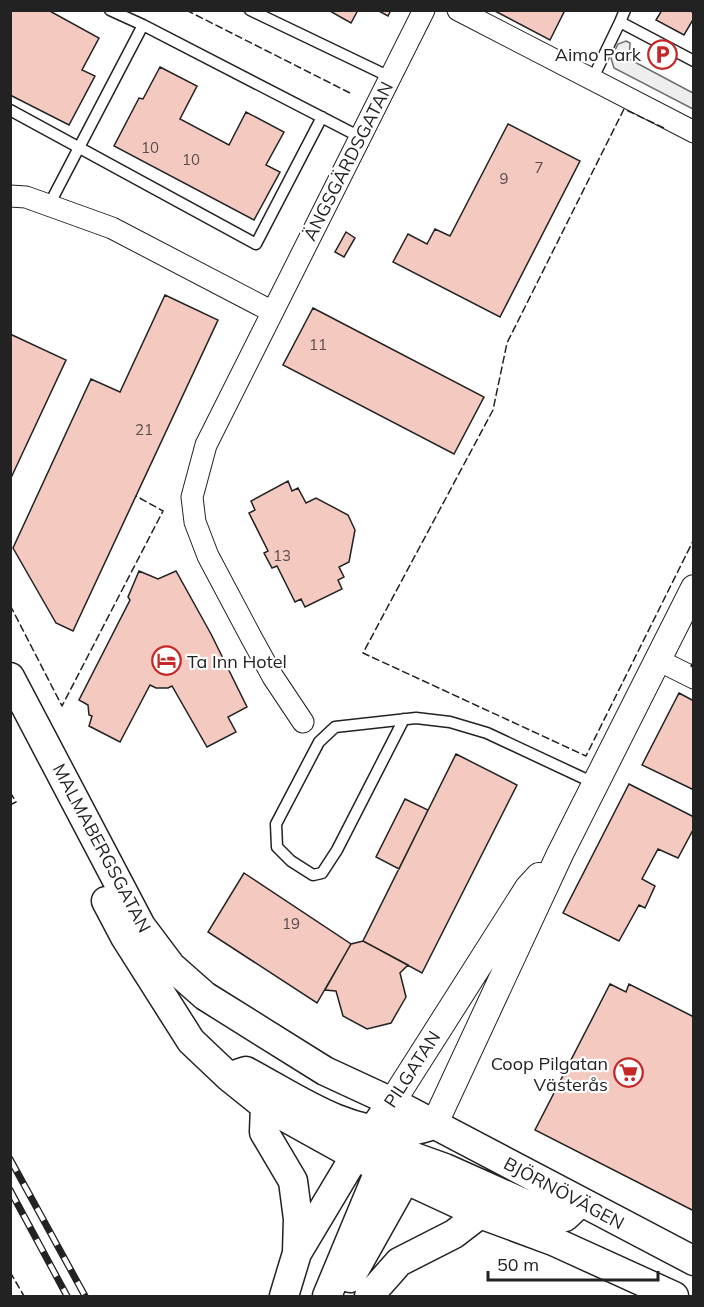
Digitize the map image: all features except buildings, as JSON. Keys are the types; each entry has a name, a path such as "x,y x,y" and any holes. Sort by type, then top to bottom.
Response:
{"main road":[{"name":"MALMABERGSGATAN","path":"10,677 141,926 171,966 206,996 325,1071 392,1102 434,1125"},
{"name":"MALMABERGSGATAN","path":"10,719 125,937 191,1041 229,1077 265,1106 355,1156"},
{"path":"229,1077 246,1071 343,1122 393,1153 480,1214 553,1241 674,1296"},
{"name":"PILGATAN","path":"340,1296 393,1153 392,1102"},
{"path":"265,1106 264,1132 293,1181 298,1219 297,1253"},
{"path":"327,1296 361,1212 393,1153 408,1132 434,1125"},
{"name":"BJÖRNÖVÄGEN","path":"434,1125 693,1261"},
{"name":"PILGATAN","path":"284,1296 297,1253 355,1156 393,1153"},
{"path":"393,1153 445,1168 555,1218 565,1216 581,1202"},
{"path":"369,1296 399,1262 454,1234 480,1214"}],"street":[{"name":"ÄNGSGÄRDSGATAN","path":"303,722 273,677 208,556 195,522 192,497 206,445 424,10"},
{"path":"458,10 693,132"},
{"path":"10,196 26,197 112,228 271,312"},
{"name":"PILGATAN","path":"434,1125 560,854 693,588"},
{"path":"658,660 693,678"},
{"name":"PILGATAN","path":"392,1102 528,888 560,854"}],"lane":[{"path":"110,10 360,137"},
{"path":"250,10 390,77"},
{"path":"592,80 625,10"},
{"path":"620,22 693,61"},
{"path":"49,205 143,25"},
{"path":"10,110 256,244 322,117"},
{"path":"404,719 337,850 322,873 313,875 291,861 278,847 276,824 319,742 335,727 404,719 416,718 450,723 487,733 596,784"}],"shaded area":[{"path":"626,41 630,43 629,59 693,93 693,109 614,68 611,58 618,44"}],"railway":[{"path":"10,1159 85,1296"},
{"path":"10,1190 67,1296"}],"fence":[{"path":"186,10 350,93"},
{"path":"664,128 624,109 507,343 493,410 363,653 586,756 694,539"},
{"path":"10,605 62,706 163,511 136,496"},
{"path":"694,661 691,666 694,668"},
{"path":"10,792 16,802 10,805"},
{"path":"10,1272 24,1296"}],"place":[{"name":"Aimo Park","path":"662,54"},
{"name":"Ta Inn Hotel","path":"166,661"},
{"name":"Coop Pilgatan Västerås","path":"629,1073"}]}
